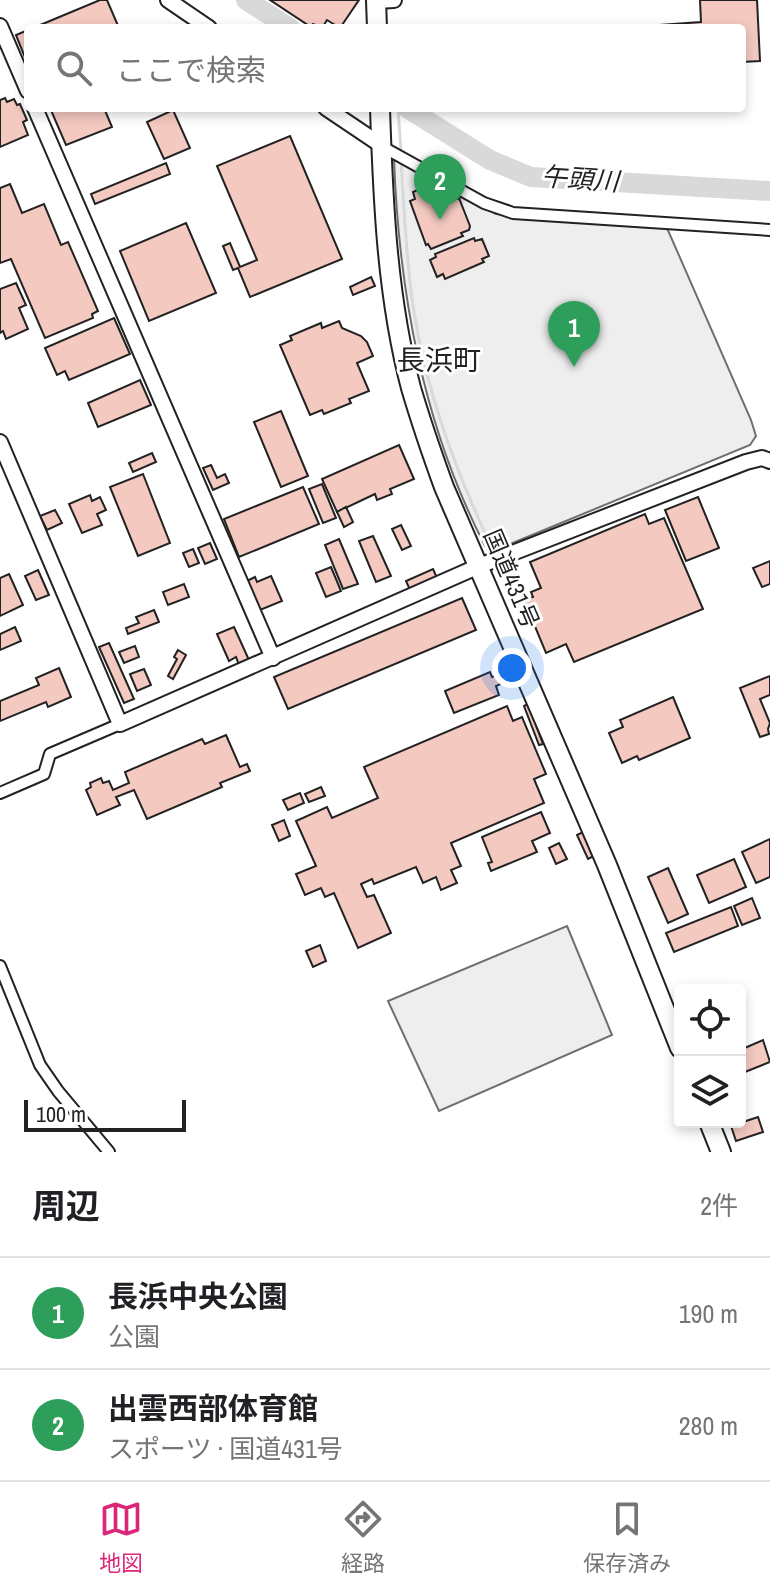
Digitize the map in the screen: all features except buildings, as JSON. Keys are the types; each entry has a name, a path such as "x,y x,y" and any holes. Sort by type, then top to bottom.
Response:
{"highway":[{"path":"376,0 377,24"},
{"name":"国道431号","path":"381,112 388,149 386,231 396,312 411,385 444,487 607,865 674,1033"},
{"path":"711,1128 721,1152"}],"street":[{"path":"168,0 203,24"},
{"path":"376,0 394,0"},
{"path":"0,26 24,82"},
{"path":"37,112 273,658"},
{"path":"332,112 388,149 484,203 513,213 770,230"},
{"path":"0,442 120,724"},
{"path":"0,793 44,774 50,754 479,566 746,462 762,458 770,461"},
{"path":"0,966 40,1065 109,1152"}],"shaded area":[{"path":"396,157 496,214 667,228 751,420 756,436 750,445 498,549 485,546 445,453 418,358 402,259"},
{"path":"567,926 612,1035 439,1111 388,1001"}],"waterway":[{"name":"午頭川","path":"246,0 284,24"},
{"path":"398,112 401,152"},
{"name":"午頭川","path":"413,112 490,160 531,177 770,191"},
{"path":"401,160 411,288 426,369 455,461 493,550"}],"place":[{"name":"出雲西部体育館","path":"440,220"},
{"name":"長浜中央公園","path":"574,367"}],"district":[{"name":"長浜町","path":"439,360"}]}
